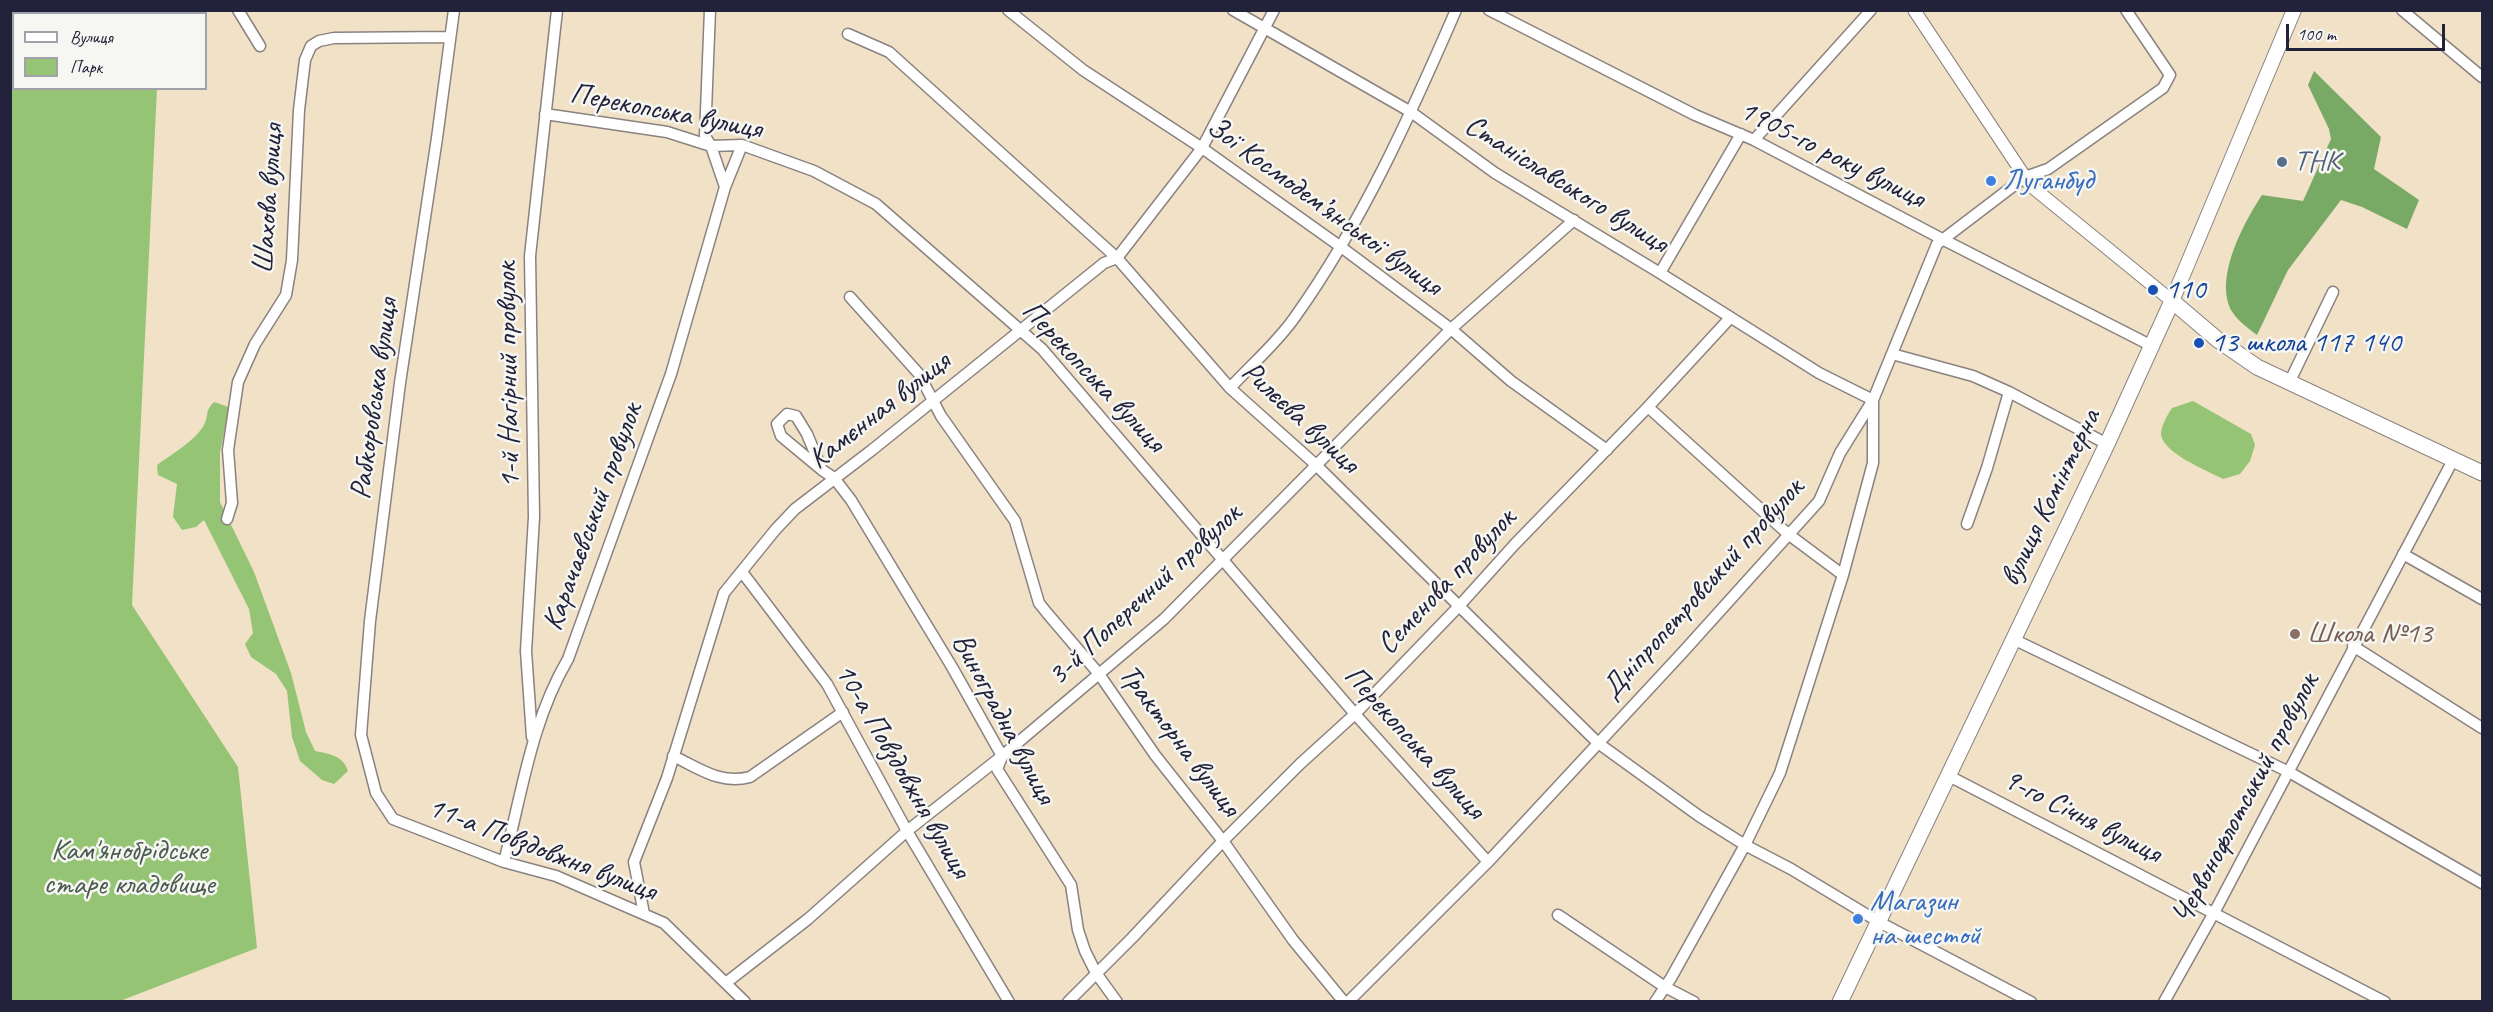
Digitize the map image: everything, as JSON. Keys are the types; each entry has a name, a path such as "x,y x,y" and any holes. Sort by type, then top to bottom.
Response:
{"main road":[{"name":"вулиця Комінтерна","path":"1840,1002 2152,346 2294,10"},
{"path":"2172,301 2218,340 2257,367 2482,473"}],"street":[{"path":"238,10 260,46"},
{"name":"Рабкоровська вулиця","path":"376,793 361,735 370,621 400,383 454,10"},
{"name":"1-й Нагірний провулок","path":"532,741 526,651 534,517 530,256 557,10"},
{"path":"710,10 705,136 711,146 725,187"},
{"name":"Зої Космодем’янської вулиця","path":"1008,10 1083,70 1202,148 1341,247 1451,329 1511,381 1607,450"},
{"name":"Станіславського вулиця","path":"1233,10 1411,112 1496,173 1819,374 1873,400"},
{"name":"Камєнная вулиця","path":"644,914 634,862 667,778 724,593 795,509 1104,263 1117,258 1202,148 1274,10"},
{"path":"1230,388 1294,319 1341,247 1411,112 1456,10"},
{"name":"1905-го року вулиця","path":"1489,10 1695,115 1754,140 2152,346"},
{"path":"1754,140 1871,10"},
{"path":"1914,10 2031,186 2172,301"},
{"path":"1655,1002 1745,845 1780,773 1843,575 1873,463 1873,400 1937,244 2025,177 2048,170 2163,88 2170,75 2126,10"},
{"path":"2402,10 2482,77"},
{"name":"Рилєєва вулиця","path":"848,34 889,51 1117,258 1230,388 1315,464 1598,743 1726,834 1791,869 1879,922"},
{"name":"Шахова вулиця","path":"227,519 232,503 228,450 238,382 255,344 286,295 292,260 299,110 305,60 311,46 319,41 334,38 449,37"},
{"name":"Перекопська вулиця","path":"544,114 667,132 711,146 742,145 814,171 876,204 927,246 1042,349 1355,714 1488,862"},
{"path":"1660,273 1741,134"},
{"name":"Карачаєвський провулок","path":"504,862 532,741 554,682 568,659 671,374 725,187 742,145"},
{"name":"3-й Поперечний провулок","path":"727,982 808,919 907,831 1002,756 1164,619 1451,329 1574,220"},
{"path":"2289,383 2333,292"},
{"name":"Тракторна вулиця","path":"850,297 919,374 932,400 1015,521 1040,603 1099,674 1155,755 1223,841 1293,940 1346,1002"},
{"name":"Семенова провулок","path":"1068,1002 1223,841 1300,764 1355,714 1730,318"},
{"path":"1892,354 1972,376 2009,392 2107,444"},
{"path":"1967,524 1987,468 2009,392"},
{"name":"Дніпропетровський провулок","path":"1346,1002 1488,862 1819,501 1840,453 1873,400"},
{"path":"1648,407 1788,534 1843,575"},
{"name":"Виноградна вулиця","path":"822,470 807,434 796,416 787,414 777,424 781,436 822,470 834,478 851,500 1002,756 997,769 1071,885 1078,930 1085,951 1096,973 1116,1002"},
{"name":"Червонофлотський провулок","path":"2164,1002 2215,912 2353,646 2453,460"},
{"path":"2403,554 2482,599"},
{"name":"10-а Повздовжня вулиця","path":"742,572 826,684 907,831 1010,1002"},
{"path":"2013,639 2289,772 2482,883"},
{"path":"2353,646 2482,728"},
{"path":"673,756 716,777 734,781 750,777 843,712"},
{"name":"9-го Січня вулиця","path":"1949,776 2385,1002"},
{"name":"11-а Повздовжня вулиця","path":"376,793 393,819 504,862 556,876 664,923 746,1002"},
{"path":"1558,915 1665,987 1694,1002"},
{"path":"1879,922 2031,1002"}],"green space":[{"path":"27,10 115,10 117,12 25,12"},
{"name":"Кам'янобрідське старе кладовище","path":"12,24 12,90 157,90 132,605 238,767 257,948 120,1001 11,1001 10,26"},
{"path":"2314,71 2381,137 2374,169 2419,200 2407,229 2362,207 2341,200 2288,270 2257,335 2233,313 2227,300 2228,269 2239,236 2262,195 2303,201 2331,139 2329,129 2308,85"},
{"path":"2193,401 2251,434 2255,445 2250,461 2240,474 2223,479 2176,454 2163,440 2162,426 2172,408"},
{"path":"214,402 229,407 220,453 220,502 254,572 291,673 306,732 315,751 339,758 346,766 348,771 334,784 322,780 300,761 292,737 287,691 276,674 251,657 245,644 253,633 249,609 204,520 196,527 182,530 173,517 177,484 158,475 157,465 196,435 205,423 208,410"}],"place":[{"name":"ТНК","path":"2282,162"},
{"name":"Луганбуд","path":"1991,181"},
{"name":"110","path":"2153,290"},
{"name":"13 школа 117 140","path":"2199,343"},
{"name":"Школа №13","path":"2295,634"},
{"name":"Магазин на шестой","path":"1858,919"}]}
